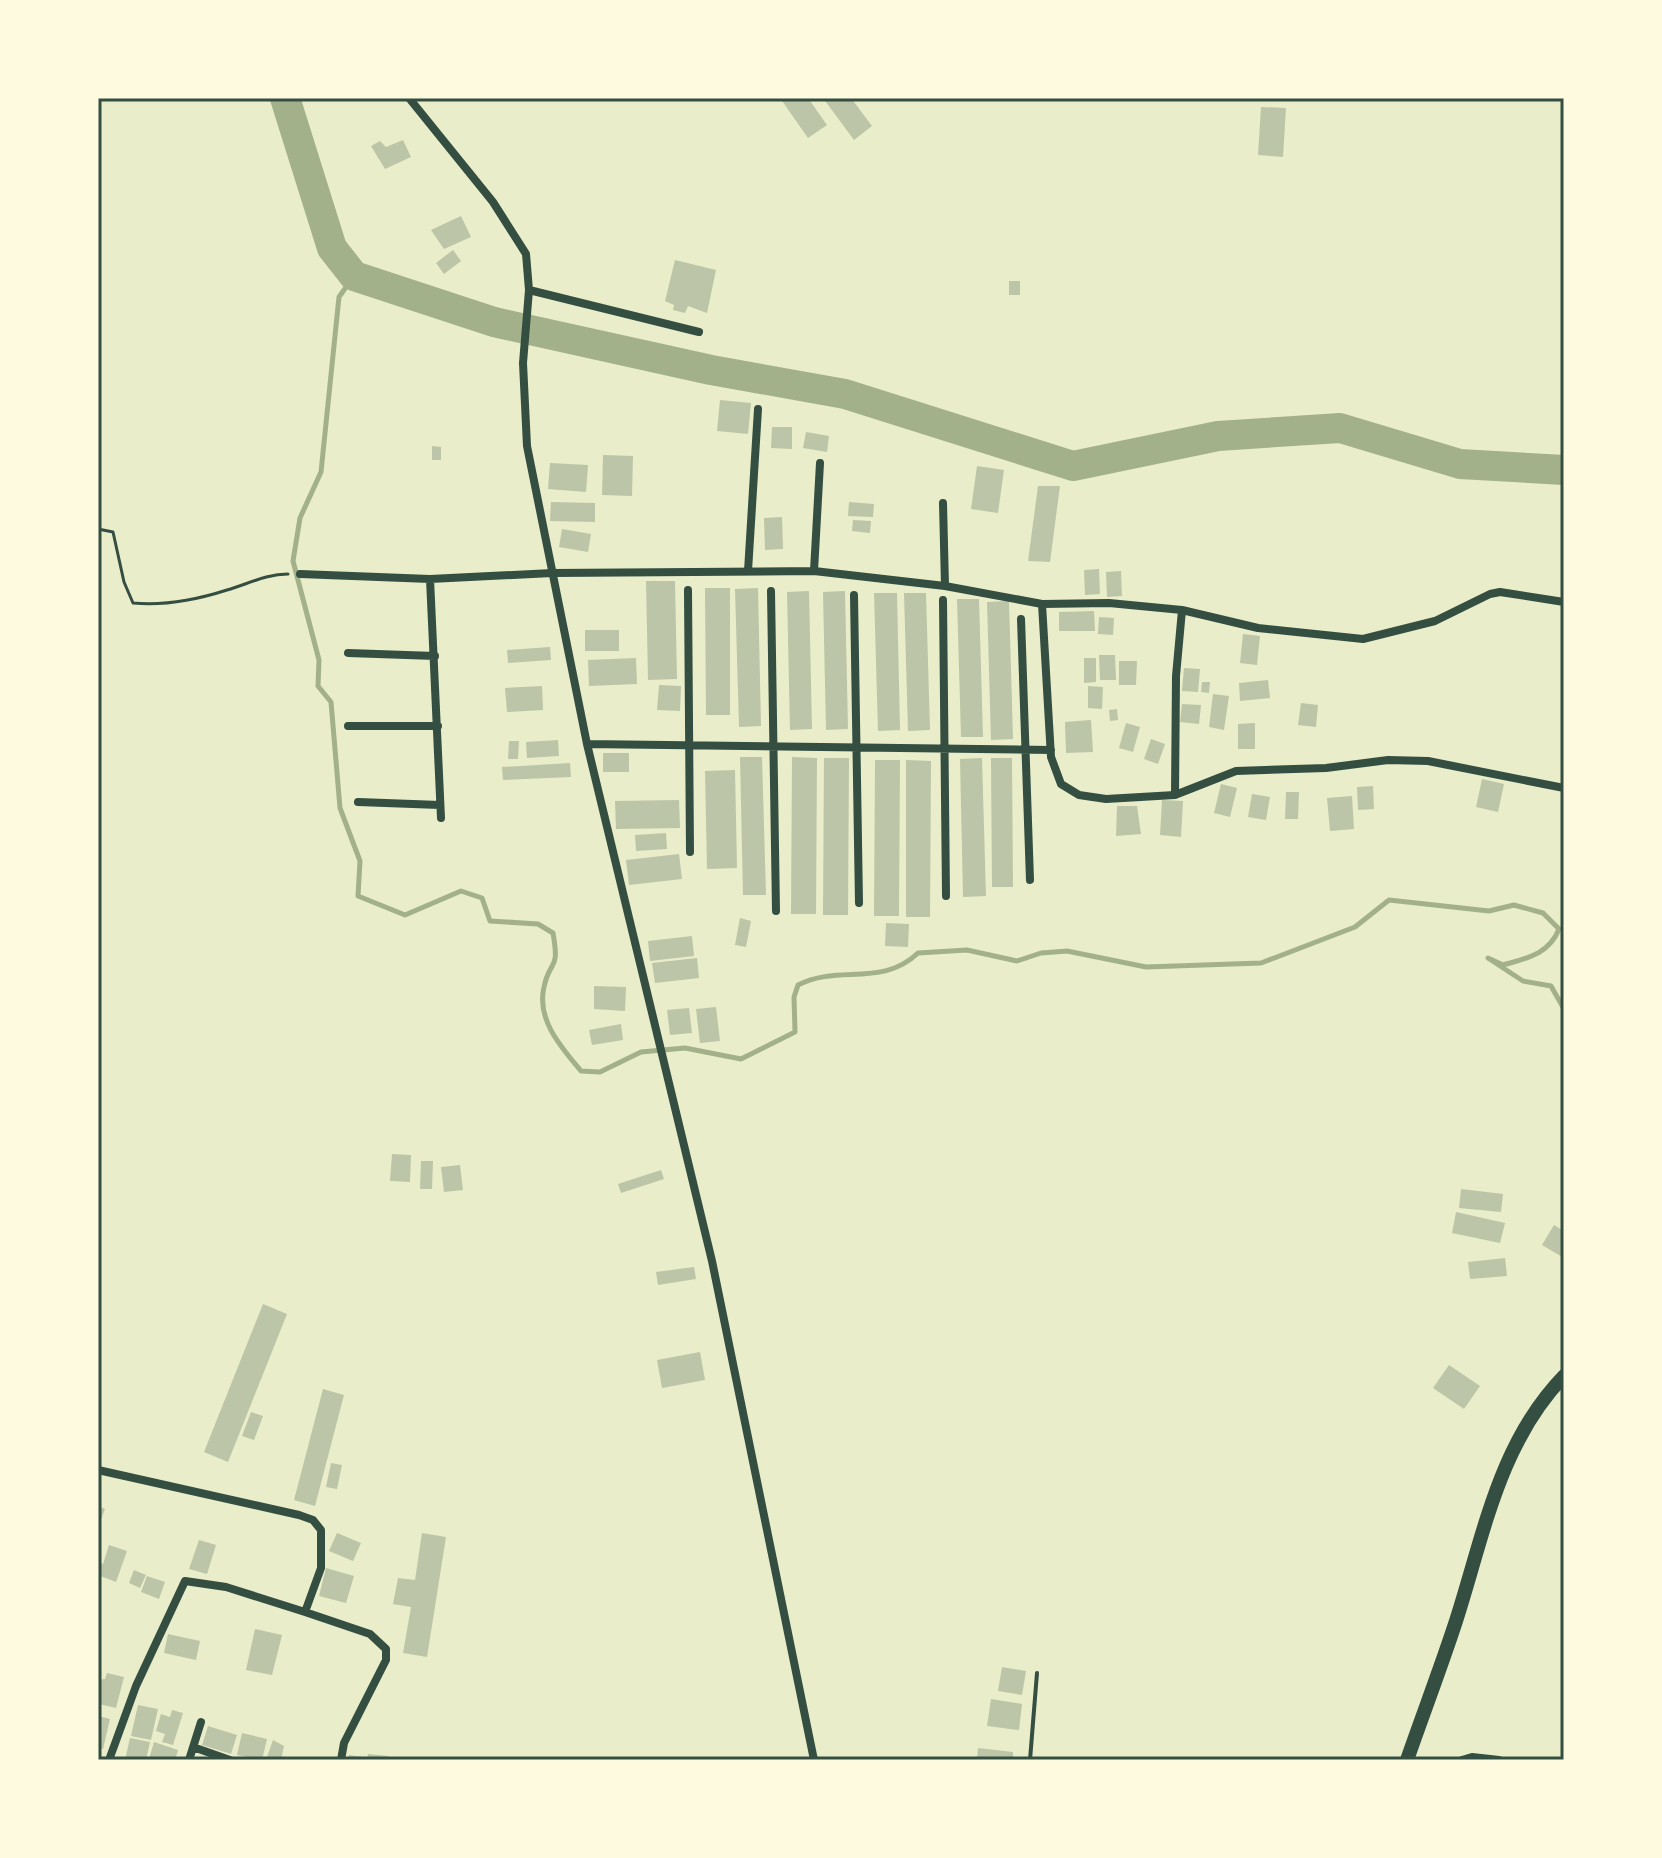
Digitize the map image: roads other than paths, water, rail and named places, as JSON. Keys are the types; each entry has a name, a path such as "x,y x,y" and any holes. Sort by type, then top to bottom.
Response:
{"highway":[{"path":"1407,1760 1456,1622 1505,1466 1519,1435 1545,1395 1564,1376"}],"street":[{"path":"409,98 493,202 526,254 529,290 523,363 527,446 587,744 671,1079 712,1261 814,1760"},
{"path":"529,290 699,332"},
{"path":"748,571 758,409"},
{"path":"814,571 820,463"},
{"path":"943,503 945,586"},
{"path":"300,574 430,579 552,573 814,571 945,586 1042,604 1109,603 1182,610 1258,628 1363,639 1435,621 1500,592 1564,602"},
{"path":"430,579 441,818"},
{"path":"688,590 690,852"},
{"path":"771,591 776,911"},
{"path":"854,595 859,903"},
{"path":"943,600 946,896"},
{"path":"1042,604 1055,774 1068,791 1079,795 1106,799 1175,795 1236,771 1326,768 1388,760 1428,761 1564,788"},
{"path":"1175,795 1176,676 1182,610"},
{"path":"1021,619 1030,880"},
{"path":"348,653 435,656"},
{"path":"348,726 438,726"},
{"path":"587,744 1051,750"},
{"path":"358,802 440,805"},
{"path":"98,1470 313,1520 321,1530 321,1568 305,1612"},
{"path":"109,1760 131,1697 185,1581 226,1587 305,1612 370,1634 386,1649 382,1671 344,1743 341,1760"},
{"path":"189,1760 201,1722"},
{"path":"193,1747 230,1760"},
{"path":"1462,1760 1472,1757 1499,1760"}],"lane":[{"path":"1030,1760 1037,1673"}],"waterway":[{"path":"285,98 332,248 354,276 494,322 711,370 845,394 1073,466 1218,436 1340,428 1460,464 1564,470"},
{"path":"354,276 339,297 321,472 300,518 293,561 319,660 318,686 331,702 340,808 360,861 358,896 405,915 461,891 482,898 490,921 538,924 553,933 555,960 544,987 544,1011 552,1033 581,1071 600,1072 641,1052 685,1048 741,1059 795,1032 794,997 798,985 829,976 889,970 904,964 918,953 967,950 1017,961 1041,953 1067,951 1146,967 1261,963 1355,927 1389,900 1489,911 1514,905 1543,913 1559,929 1543,950 1503,965 1488,958 1523,981 1551,986 1564,1009"}]}
